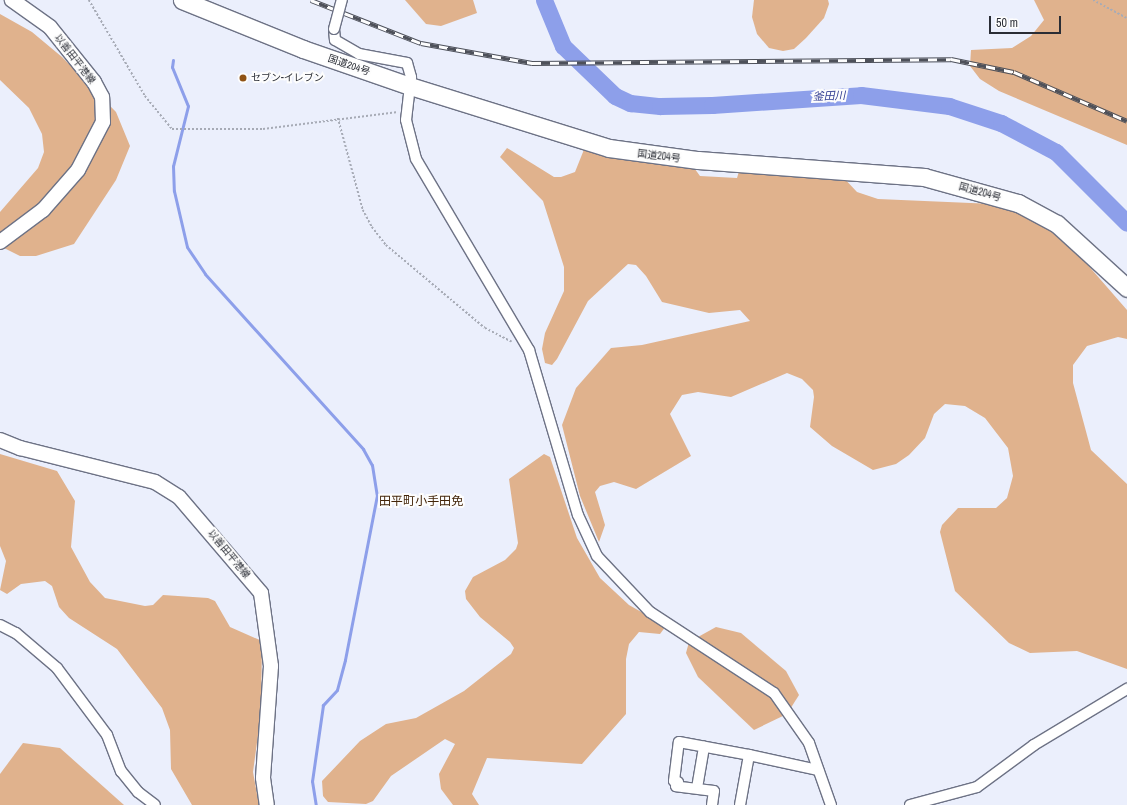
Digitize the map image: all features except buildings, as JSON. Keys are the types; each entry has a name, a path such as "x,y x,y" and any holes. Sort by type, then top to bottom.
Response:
{"highway":[{"name":"国道204号","path":"182,0 303,49 410,86 588,142 645,154 868,171 941,181 1018,204 1044,215 1127,288"}],"main road":[{"name":"以善田平港線","path":"0,242 43,210 78,170 103,122 102,97 94,82 50,27 12,0"},
{"name":"以善田平港線","path":"0,440 20,448 155,482 179,497 261,593 271,666 262,778 267,805"}],"street":[{"path":"342,0 334,29 335,40 360,54 404,60 411,72 406,111 408,134 416,159 529,350 578,515 597,556 650,612 774,693 805,736 831,805"},
{"path":"0,625 22,638 58,668 107,735 121,772 138,792 155,805"},
{"path":"910,805 977,787 1034,745 1127,689"},
{"path":"712,805 714,791 676,786 678,782 674,781 679,742 818,770"},
{"path":"697,788 704,747"},
{"path":"740,805 749,755"}],"path":[{"path":"89,0 145,96 172,128 263,129 338,118 406,111"},
{"path":"1093,0 1127,18"},
{"path":"338,118 363,210 386,245 485,328 529,350"}],"shaded area":[{"path":"405,0 473,0 477,13 441,26 426,24"},
{"path":"754,0 828,0 829,4 824,18 806,38 794,49 783,51 769,48 757,34 752,17"},
{"path":"1034,0 1127,0 1127,145 999,91 980,79 970,66 971,50 1012,48 1031,36 1044,20"},
{"path":"0,14 32,32 62,57 116,112 130,146 116,180 74,244 36,256 20,256 0,246 0,212 38,168 44,152 42,134 29,108 0,80"},
{"path":"585,147 692,165 700,176 737,178 740,168 841,175 857,192 878,199 994,204 1040,220 1073,248 1127,310 1127,339 1118,337 1087,346 1073,365 1073,383 1091,450 1127,484 1127,669 1077,651 1030,653 1009,643 955,591 940,532 942,525 958,508 996,508 1007,498 1013,476 1008,448 985,418 965,406 945,404 934,414 925,438 909,455 896,464 873,470 832,446 810,427 814,397 813,390 802,379 787,373 731,397 698,392 682,395 670,414 691,456 636,489 614,482 600,486 595,492 605,525 599,542 580,496 562,425 576,388 611,348 642,345 750,321 740,310 709,313 662,302 646,276 636,265 628,264 588,301 557,359 552,365 545,363 542,349 545,333 564,291 564,267 543,201 500,157 507,148 554,177 561,177 575,172"},
{"path":"0,454 57,471 75,501 71,547 90,582 105,598 145,606 153,605 163,595 208,598 215,601 230,627 262,641 261,713 253,772 259,805 192,805 171,769 170,730 162,708 117,649 69,618 59,607 52,586 45,581 21,584 7,594 0,590 6,561 0,546"},
{"path":"544,454 550,457 577,538 600,578 629,605 666,626 660,634 639,632 629,644 626,659 626,714 582,764 487,758 472,794 479,805 453,805 441,789 439,774 455,744 445,739 391,776 373,801 366,804 328,802 323,796 322,781 360,741 386,724 416,718 464,691 511,654 514,648 510,642 480,617 466,599 465,591 473,577 505,560 516,549 518,543 509,479"},
{"path":"716,627 741,633 786,671 799,695 787,714 754,730 698,677 686,653 689,642"},
{"path":"23,743 60,748 124,805 0,805 0,774"}],"waterway":[{"name":"釜田川","path":"544,0 563,46 615,96 630,103 660,106 712,105 861,95 949,106 1001,123 1056,152 1127,223"},
{"path":"173,60 172,67 188,106 173,166 174,191 187,247 205,274 363,449 372,465 377,495 345,660 337,690 323,705 312,781 316,805"}],"railway":[{"path":"311,0 421,43 532,63 951,59 1014,72 1127,121"}],"place":[{"name":"セブン-イレブン","path":"243,78"}],"district":[{"name":"田平町小手田免","path":"421,502"}]}
